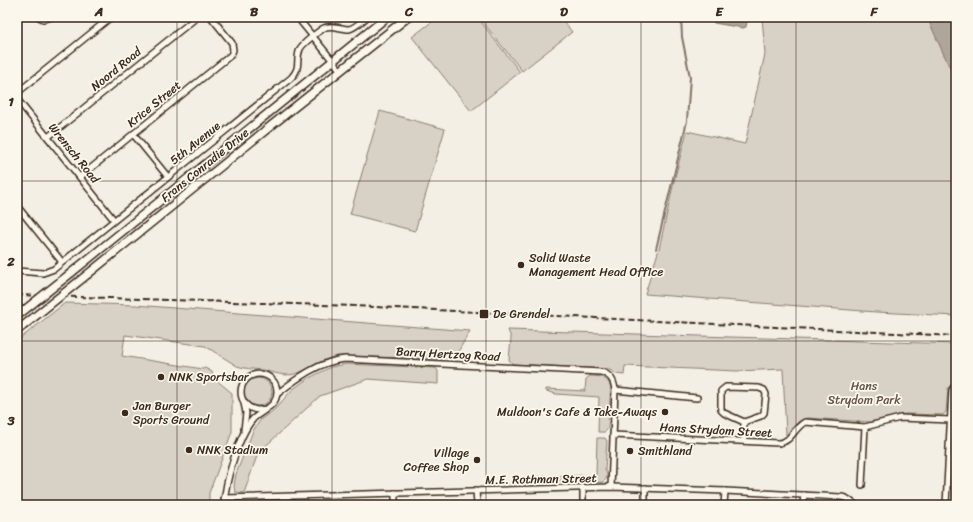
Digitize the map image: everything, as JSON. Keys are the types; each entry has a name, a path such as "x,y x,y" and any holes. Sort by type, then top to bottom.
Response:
{"main road":[{"name":"Frans Conradie Drive","path":"17,316 387,17"},
{"name":"Frans Conradie Drive","path":"17,331 408,17"}],"street":[{"path":"41,18 51,17"},
{"path":"17,92 111,17"},
{"name":"Noord Road","path":"48,137 197,17"},
{"name":"Krice Street","path":"80,177 230,55 233,50 232,43 211,17"},
{"path":"297,17 341,71"},
{"name":"5th Avenue","path":"17,271 48,272 62,262 294,76 298,67 300,48 324,28 349,29 367,17"},
{"name":"Wrensch Road","path":"17,99 114,220"},
{"path":"133,134 168,177"},
{"path":"17,206 62,262"},
{"name":"Barry Hertzog Road","path":"277,394 300,377 327,364 338,360 350,359 598,371 606,373 611,378 615,390"},
{"path":"224,505 229,474 244,433 252,420 275,400 277,394 275,383 272,378 261,373 255,374 242,383 241,394 246,413 244,433"},
{"path":"946,505 952,390 956,386"},
{"path":"724,388 759,388 763,389 765,392 764,413 761,416 744,422 724,413 721,410 721,391 724,388"},
{"path":"611,487 615,390 697,398"},
{"path":"244,403 254,409 260,410 266,408"},
{"name":"Hans Strydom Street","path":"613,435 784,443 798,426 805,422 865,427 900,418 950,420"},
{"path":"744,422 744,441"},
{"path":"862,484 865,427"},
{"path":"583,487 583,505"},
{"name":"M.E. Rothman Street","path":"224,498 611,487 841,497 846,498 856,505"},
{"path":"644,505 645,488"},
{"path":"476,490 477,505"},
{"path":"724,505 725,491"},
{"path":"395,492 395,505"},
{"path":"803,505 804,496"}],"green space":[{"path":"438,17 477,17 520,72 471,111 412,37"},
{"path":"479,17 560,17 572,32 522,71"},
{"path":"762,17 956,17 956,316 876,312 645,294 659,249 687,131 745,144 765,54"},
{"path":"380,111 445,129 415,231 350,214"},
{"name":"Jan Burger Sports Ground","path":"65,303 135,305 470,331 455,357 443,357 442,359 338,356 298,373 289,375 237,366 205,346 125,335 122,356 203,369 205,368 212,372 215,379 232,393 232,432 209,493 209,505 17,505 17,341"},
{"name":"Hans Strydom Park","path":"508,330 956,344 956,378 948,388 946,412 943,415 905,414 869,422 808,418 798,422 786,435 783,369 737,371 625,366 624,375 616,374 606,369 513,364 509,360 511,338"},
{"path":"346,364 436,368 438,371 438,384 368,379 320,396 258,453 244,493 235,492 234,486 236,474 253,431 261,419 274,410 292,390 307,379 331,367"},
{"path":"590,376 597,376 605,379 611,387 608,428 605,432 598,432 599,397 556,394 546,391 546,389 585,391 586,379"},
{"path":"258,378 268,382 272,392 268,402 258,406 248,402 244,392 248,382"},
{"path":"597,438 605,438 607,441 605,470 607,476 603,482 593,483 591,480 534,481 534,477 596,475"}],"shaded area":[{"path":"712,17 748,17 746,27 743,28 714,23 712,21"},
{"path":"927,17 956,17 956,75 948,64"}],"waterway":[{"path":"656,249 687,121 690,77 682,37 681,17"}],"railway":[{"path":"17,295 355,306 956,336"}],"place":[{"name":"Solid Waste Management Head Office","path":"521,265"},
{"name":"De Grendel","path":"484,314"},
{"name":"NNK Sportsbar","path":"161,377"},
{"name":"Muldoon's Cafe & Take-Aways","path":"665,412"},
{"name":"Jan Burger Sports Ground","path":"125,413"},
{"name":"NNK Stadium","path":"189,450"},
{"name":"Smithland","path":"630,451"},
{"name":"Village Coffee Shop","path":"477,460"}]}
